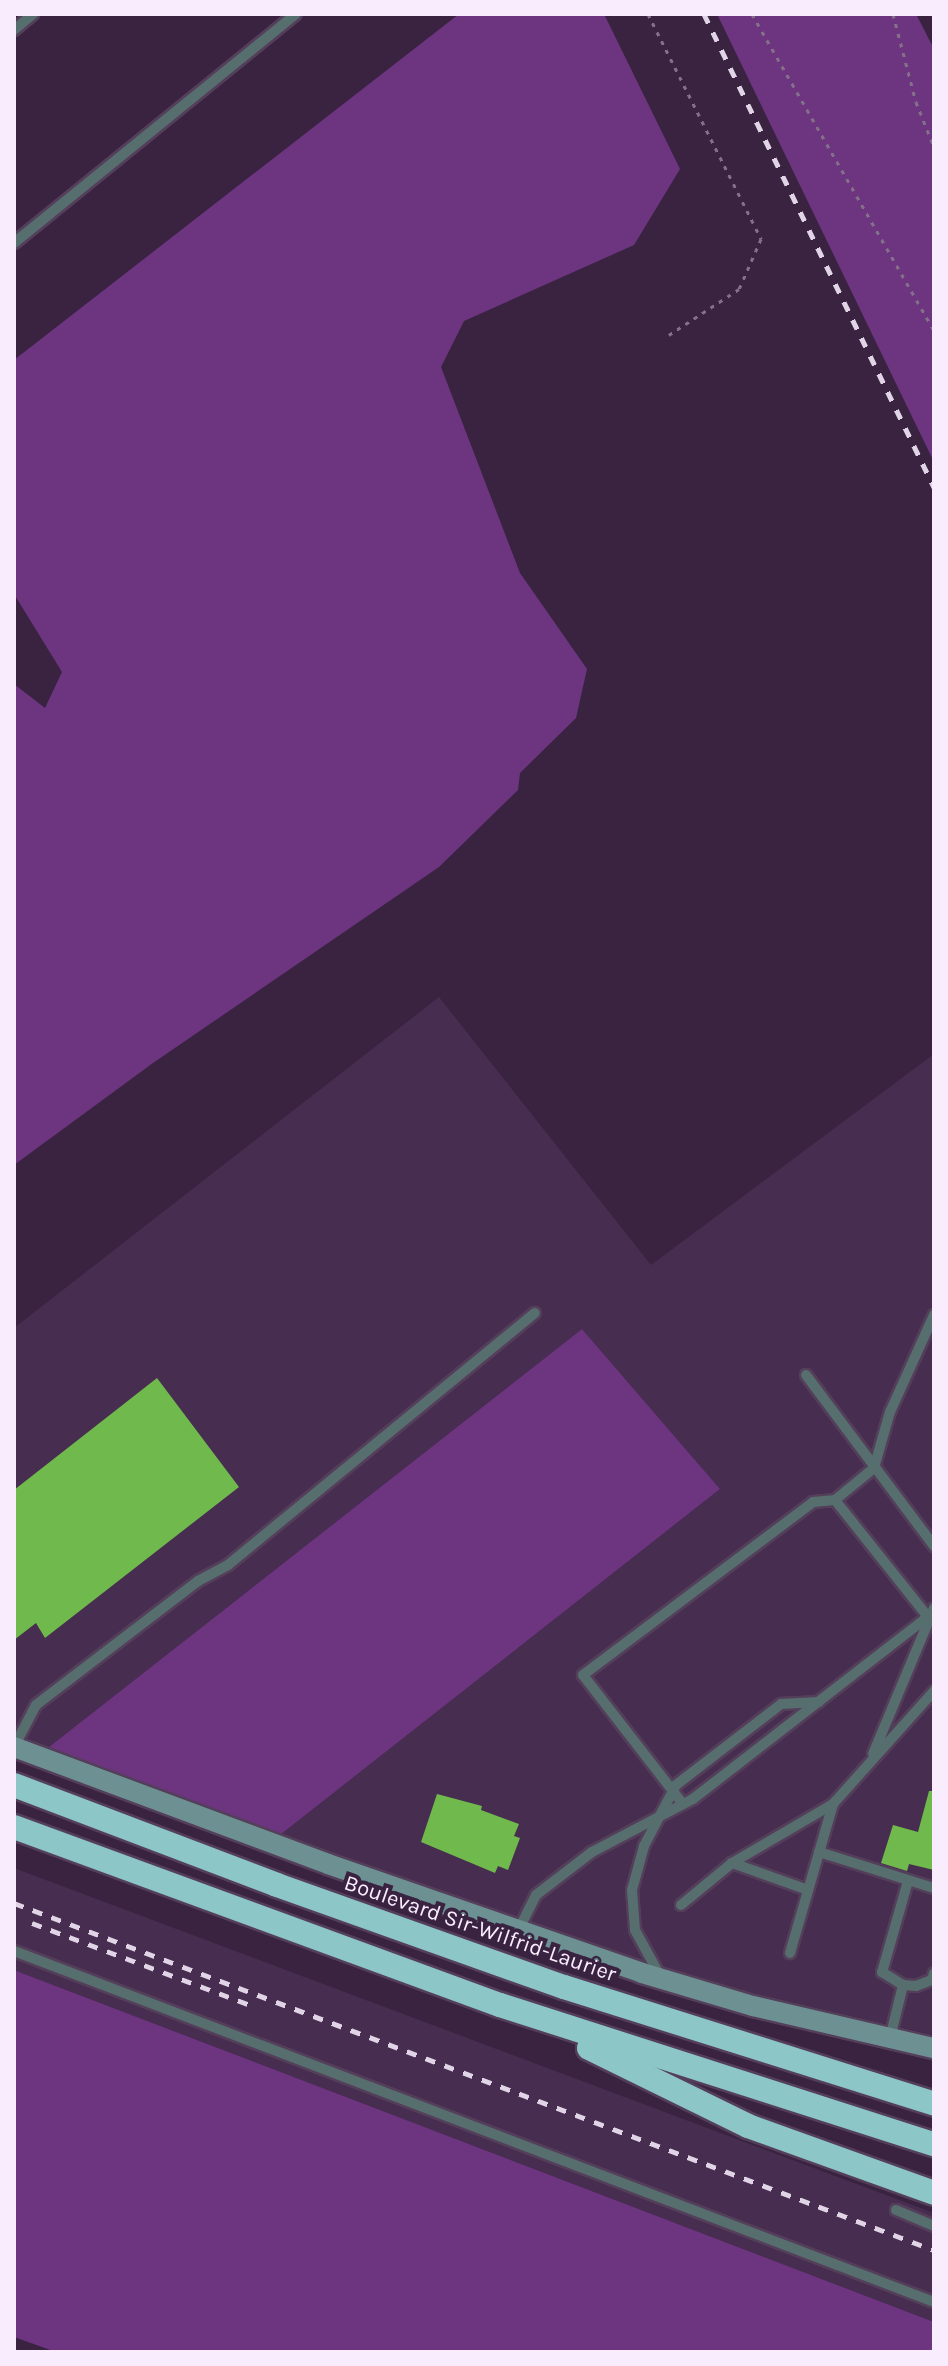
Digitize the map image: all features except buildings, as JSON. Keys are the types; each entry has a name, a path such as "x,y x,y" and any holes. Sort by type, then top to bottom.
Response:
{"highway":[{"name":"Boulevard Sir-Wilfrid-Laurier","path":"14,1785 262,1880 551,1982 934,2104"},
{"path":"14,1827 500,2005 934,2144"},
{"path":"500,2005 748,2126 934,2193"}],"street":[{"name":"Boulevard Sir-Wilfrid-Laurier","path":"14,1747 518,1931 662,1979 753,2006 934,2048"}],"lane":[{"path":"14,30 33,14"},
{"path":"14,243 296,14"},
{"path":"14,1747 36,1705 198,1581 228,1565 535,1313"},
{"path":"683,1804 583,1675 806,1505 835,1500 874,1468 890,1412 934,1315"},
{"path":"806,1375 934,1546"},
{"path":"835,1500 931,1613"},
{"path":"518,1931 531,1902 543,1889 592,1852 683,1804 820,1702 931,1613"},
{"path":"870,1762 931,1613"},
{"path":"681,1905 732,1863 833,1804 934,1691"},
{"path":"662,1979 640,1942 631,1903 638,1860 676,1785 781,1704 820,1702"},
{"path":"790,1953 833,1804"},
{"path":"819,1852 934,1888"},
{"path":"732,1863 808,1890"},
{"path":"908,1881 882,1972 903,1985 925,1984 932,1980 934,1973"},
{"path":"14,1951 934,2302"},
{"path":"890,2038 903,1985"},
{"path":"896,2210 934,2226"}],"path":[{"path":"648,14 761,239 739,289 669,335"},
{"path":"752,14 934,331"},
{"path":"893,14 916,102 934,147"}],"shaded area":[{"path":"459,14 604,14 680,169 634,245 464,321 441,367 520,573 587,669 576,718 520,773 518,790 439,867 153,1063 14,1165 14,684 45,708 62,672 14,594 14,360"},
{"path":"717,14 916,14 934,49 934,462"},
{"path":"439,997 651,1265 934,1054 934,2035 747,1992 649,1963 280,1835 720,1489 582,1329 49,1747 14,1733 14,1328"},
{"path":"582,1329 720,1489 280,1835 49,1747"},
{"path":"14,1868 934,2213 934,2322 14,1970"},
{"path":"14,1970 934,2322 934,2352 56,2352 14,2337"}],"railway":[{"path":"704,14 934,487"},
{"path":"14,1903 934,2250"},
{"path":"32,1923 253,2006"}]}
